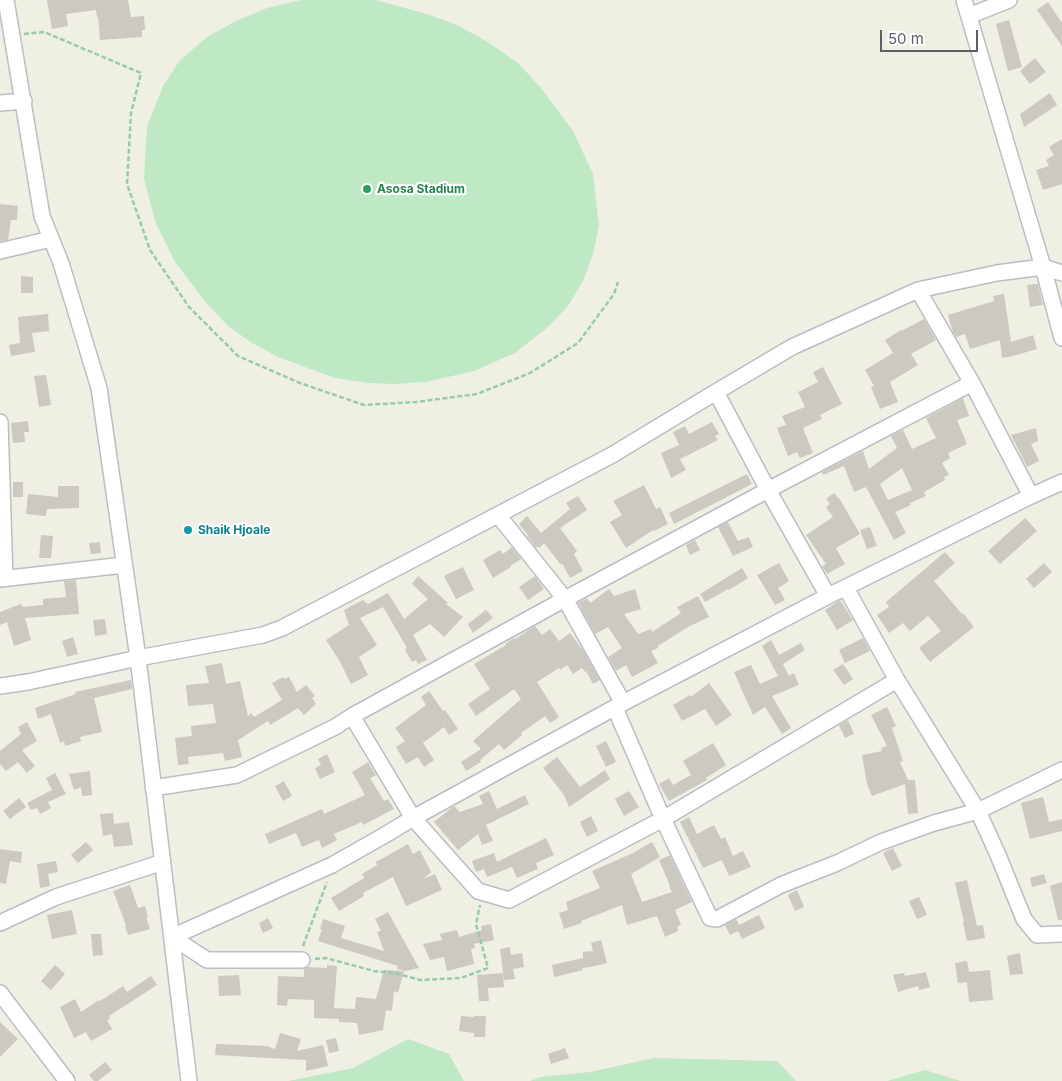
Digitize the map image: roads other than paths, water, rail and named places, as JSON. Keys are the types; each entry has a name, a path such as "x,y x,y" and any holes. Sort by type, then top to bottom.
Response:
{"street":[{"path":"6,0 42,216 61,263 99,388 138,658 189,1081"},
{"path":"964,0 1062,338"},
{"path":"969,16 1009,0"},
{"path":"0,103 24,101"},
{"path":"0,251 51,239"},
{"path":"0,686 263,635 282,628 612,455 792,347 918,290 997,273 1042,267 1062,273"},
{"path":"918,290 972,383 1031,496"},
{"path":"153,788 237,775 335,727 565,599 972,383"},
{"path":"716,392 768,490 828,596"},
{"path":"0,422 3,578 124,565"},
{"path":"172,938 332,864 619,705 828,596 1062,482"},
{"path":"498,515 565,599 619,705 663,819 710,918 717,919 781,885 881,842 934,823 978,811 1062,770"},
{"path":"846,588 897,680 978,811 1024,920 1037,935 1062,934"},
{"path":"352,716 413,818 478,891 509,900 663,819 897,680"},
{"path":"0,923 56,897 163,862"},
{"path":"172,938 207,960 300,960"},
{"path":"0,993 67,1081"}],"place":[{"name":"Asosa Stadium","path":"367,189"},
{"name":"Shaik Hjoale","path":"188,530"}]}
